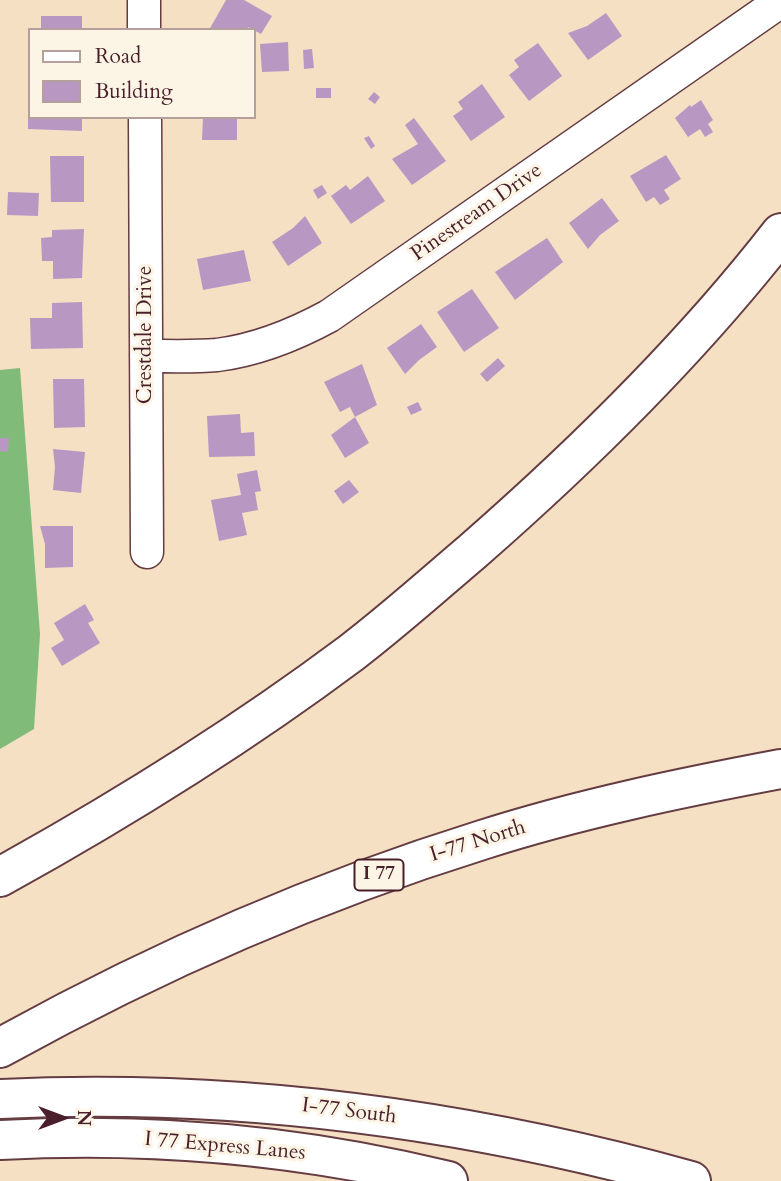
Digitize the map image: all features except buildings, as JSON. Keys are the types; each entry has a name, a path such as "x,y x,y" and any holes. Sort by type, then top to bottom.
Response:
{"highway":[{"path":"0,877 108,814 249,725 352,652 401,612 509,519 616,418 713,316 781,233"},
{"name":"I-77 North","path":"0,1048 93,999 251,924 390,871 483,839 561,818 781,769"},
{"name":"I-77 South","path":"0,1099 156,1097 264,1102 372,1114 528,1141 691,1181"},
{"name":"I 77 Express Lanes","path":"6,1140 155,1139 261,1147 366,1163 448,1181"}],"street":[{"path":"144,0 144,28"},
{"name":"Pinestream Drive","path":"146,356 216,355 252,348 311,326 329,316 781,1"},
{"name":"Crestdale Drive","path":"145,119 147,552"}],"green space":[{"path":"20,368 40,634 34,729 0,749 0,370"}]}
